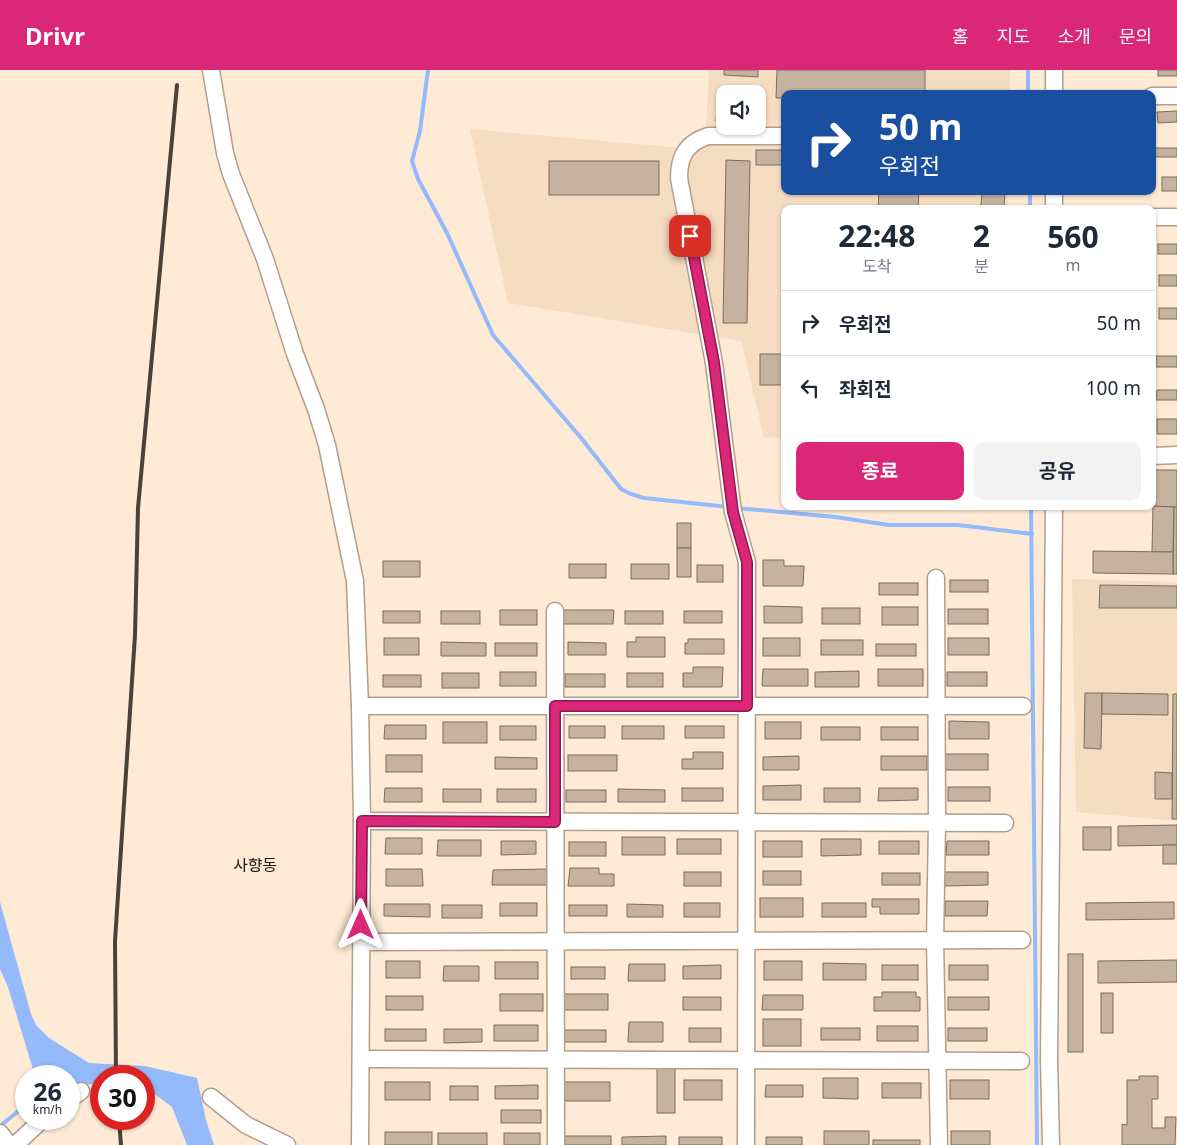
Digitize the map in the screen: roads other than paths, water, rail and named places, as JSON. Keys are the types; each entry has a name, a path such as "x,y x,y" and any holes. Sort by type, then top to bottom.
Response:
{"street":[{"path":"211,70 225,153 231,174 265,259 295,354 316,409 327,445 355,581 362,821 360,1145"},
{"path":"1054,70 1054,90"},
{"path":"1156,96 1177,96"},
{"path":"746,1145 747,562 733,507 714,362 684,207 679,163 687,149 697,140 708,136 781,136"},
{"path":"1156,217 1177,217"},
{"path":"1156,456 1177,456"},
{"path":"1051,1145 1049,1060 1054,510"},
{"path":"936,578 937,823 935,940 939,1145"},
{"path":"555,611 556,1145"},
{"path":"360,706 1023,706"},
{"path":"362,821 1006,823"},
{"path":"361,942 1022,940"},
{"path":"361,1059 1021,1062"},
{"path":"211,1097 246,1125 287,1145"},
{"path":"7,1140 24,1130"}],"water":[{"path":"0,902 31,1014 36,1025 49,1038 89,1063 126,1065 90,1065 90,1084 80,1085 80,1065 32,1065 8,987 0,969"},
{"path":"155,1068 197,1078 206,1120 214,1145 187,1145 172,1107 155,1094"}],"waterway":[{"path":"428,70 420,131 412,161 418,179 447,233 493,335 582,439 621,489 644,498 729,507"},
{"path":"1028,70 1028,90"},
{"path":"1030,195 1030,205"},
{"path":"736,508 835,517 889,525 958,525 1032,534"},
{"path":"1031,510 1037,1145"},
{"path":"0,1126 15,1114"}],"railway":[{"path":"116,1065 115,941 135,635 138,508 177,85"},
{"path":"120,1130 121,1145"}],"district":[{"name":"사향동","path":"255,865"}]}
